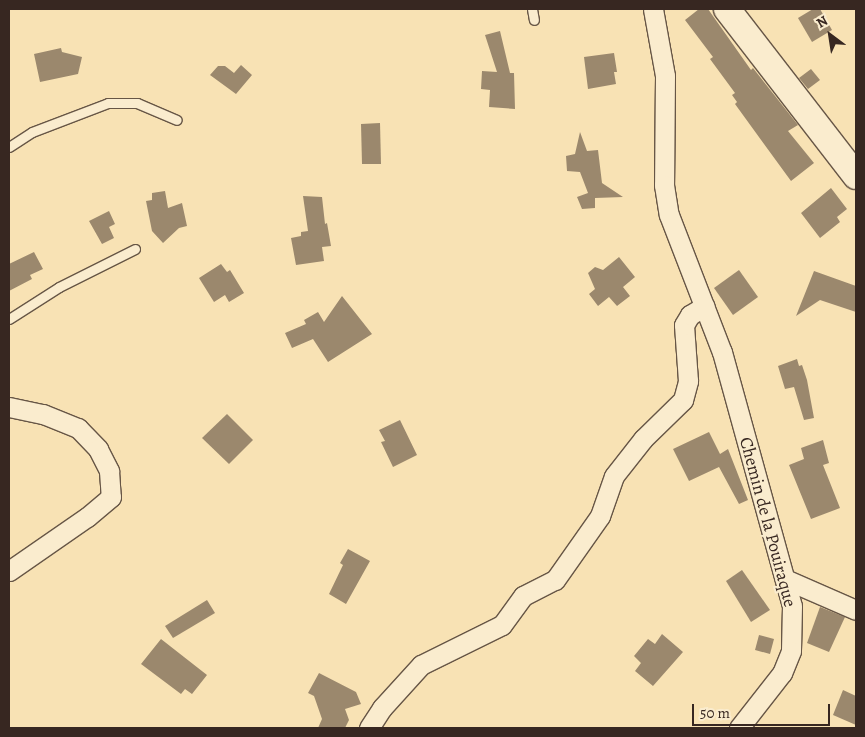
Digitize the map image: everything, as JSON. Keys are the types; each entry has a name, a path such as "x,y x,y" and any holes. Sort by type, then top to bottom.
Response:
{"main road":[{"path":"727,9 856,176"}],"street":[{"name":"Chemin de la Pouiraque","path":"653,9 665,76 664,185 669,215 722,352 792,606 791,651 782,673 739,728"},
{"path":"370,728 382,708 421,665 502,624 523,596 556,580 600,516 614,476 643,439 683,400 688,381 684,325 690,314 705,306"},
{"path":"9,407 43,414 78,428 98,449 109,471 110,496 87,517 9,572"},
{"path":"785,579 856,610"}],"lane":[{"path":"532,9 534,20"},
{"path":"9,147 32,132 108,103 137,103 177,120"},
{"path":"9,319 59,287 135,249"}],"building":[{"path":"699,9 708,9 751,70 753,68 798,125 788,131 814,163 791,181 735,104 737,102 732,95 735,93 710,59 713,57 685,20"},
{"path":"813,9 820,9 832,30 812,42 798,18"},
{"path":"500,31 510,73 514,73 515,109 489,107 490,90 481,89 482,71 497,72 485,35"},
{"path":"61,48 62,52 82,57 78,74 40,82 34,54"},
{"path":"614,53 617,72 614,72 616,84 588,89 584,57"},
{"path":"241,65 252,75 236,94 210,75 218,66 225,66 234,73"},
{"path":"811,69 820,80 808,89 799,78"},
{"path":"380,123 381,164 362,164 361,124"},
{"path":"580,132 587,151 598,150 602,183 623,197 595,198 595,208 582,209 577,197 588,193 580,172 567,171 566,156 575,154"},
{"path":"831,188 847,209 837,217 840,222 820,238 801,213"},
{"path":"165,191 168,208 182,203 187,226 179,228 163,243 152,231 146,201 152,200 152,193"},
{"path":"303,196 322,197 325,224 327,223 331,246 322,247 324,261 296,265 291,238 301,236 301,232 308,231"},
{"path":"109,211 115,224 109,227 114,238 102,244 89,221"},
{"path":"34,252 43,269 30,275 32,279 9,291 9,264"},
{"path":"619,257 635,277 623,287 630,296 617,306 609,297 598,306 589,294 595,289 588,273 595,267 603,270"},
{"path":"221,264 227,272 230,270 244,293 229,302 225,295 214,302 199,278"},
{"path":"739,270 758,297 733,315 714,288"},
{"path":"814,271 856,286 856,312 820,300 796,316"},
{"path":"342,296 372,334 328,362 313,339 292,348 285,333 306,324 304,320 318,312 324,322"},
{"path":"797,359 799,366 802,365 807,380 814,418 804,420 794,387 785,389 778,366"},
{"path":"227,414 253,440 229,464 202,438"},
{"path":"400,420 417,455 393,467 381,442 385,441 379,430"},
{"path":"709,432 720,454 728,449 748,500 739,504 719,467 689,481 673,449"},
{"path":"823,440 829,463 823,465 840,508 811,519 789,465 804,459 801,448"},
{"path":"348,549 370,561 346,604 329,594 343,565 340,563"},
{"path":"742,570 770,610 751,622 726,581"},
{"path":"207,600 215,613 173,638 165,626"},
{"path":"820,607 845,617 829,652 807,643"},
{"path":"662,634 683,652 653,686 635,671 641,663 634,656 648,639 655,644"},
{"path":"759,635 774,639 770,654 755,650"},
{"path":"161,639 207,675 192,694 185,689 181,694 141,664"},
{"path":"319,673 356,692 361,704 345,709 349,720 345,728 318,728 322,719 314,696 308,693"},
{"path":"843,690 856,696 856,725 833,715"}]}
